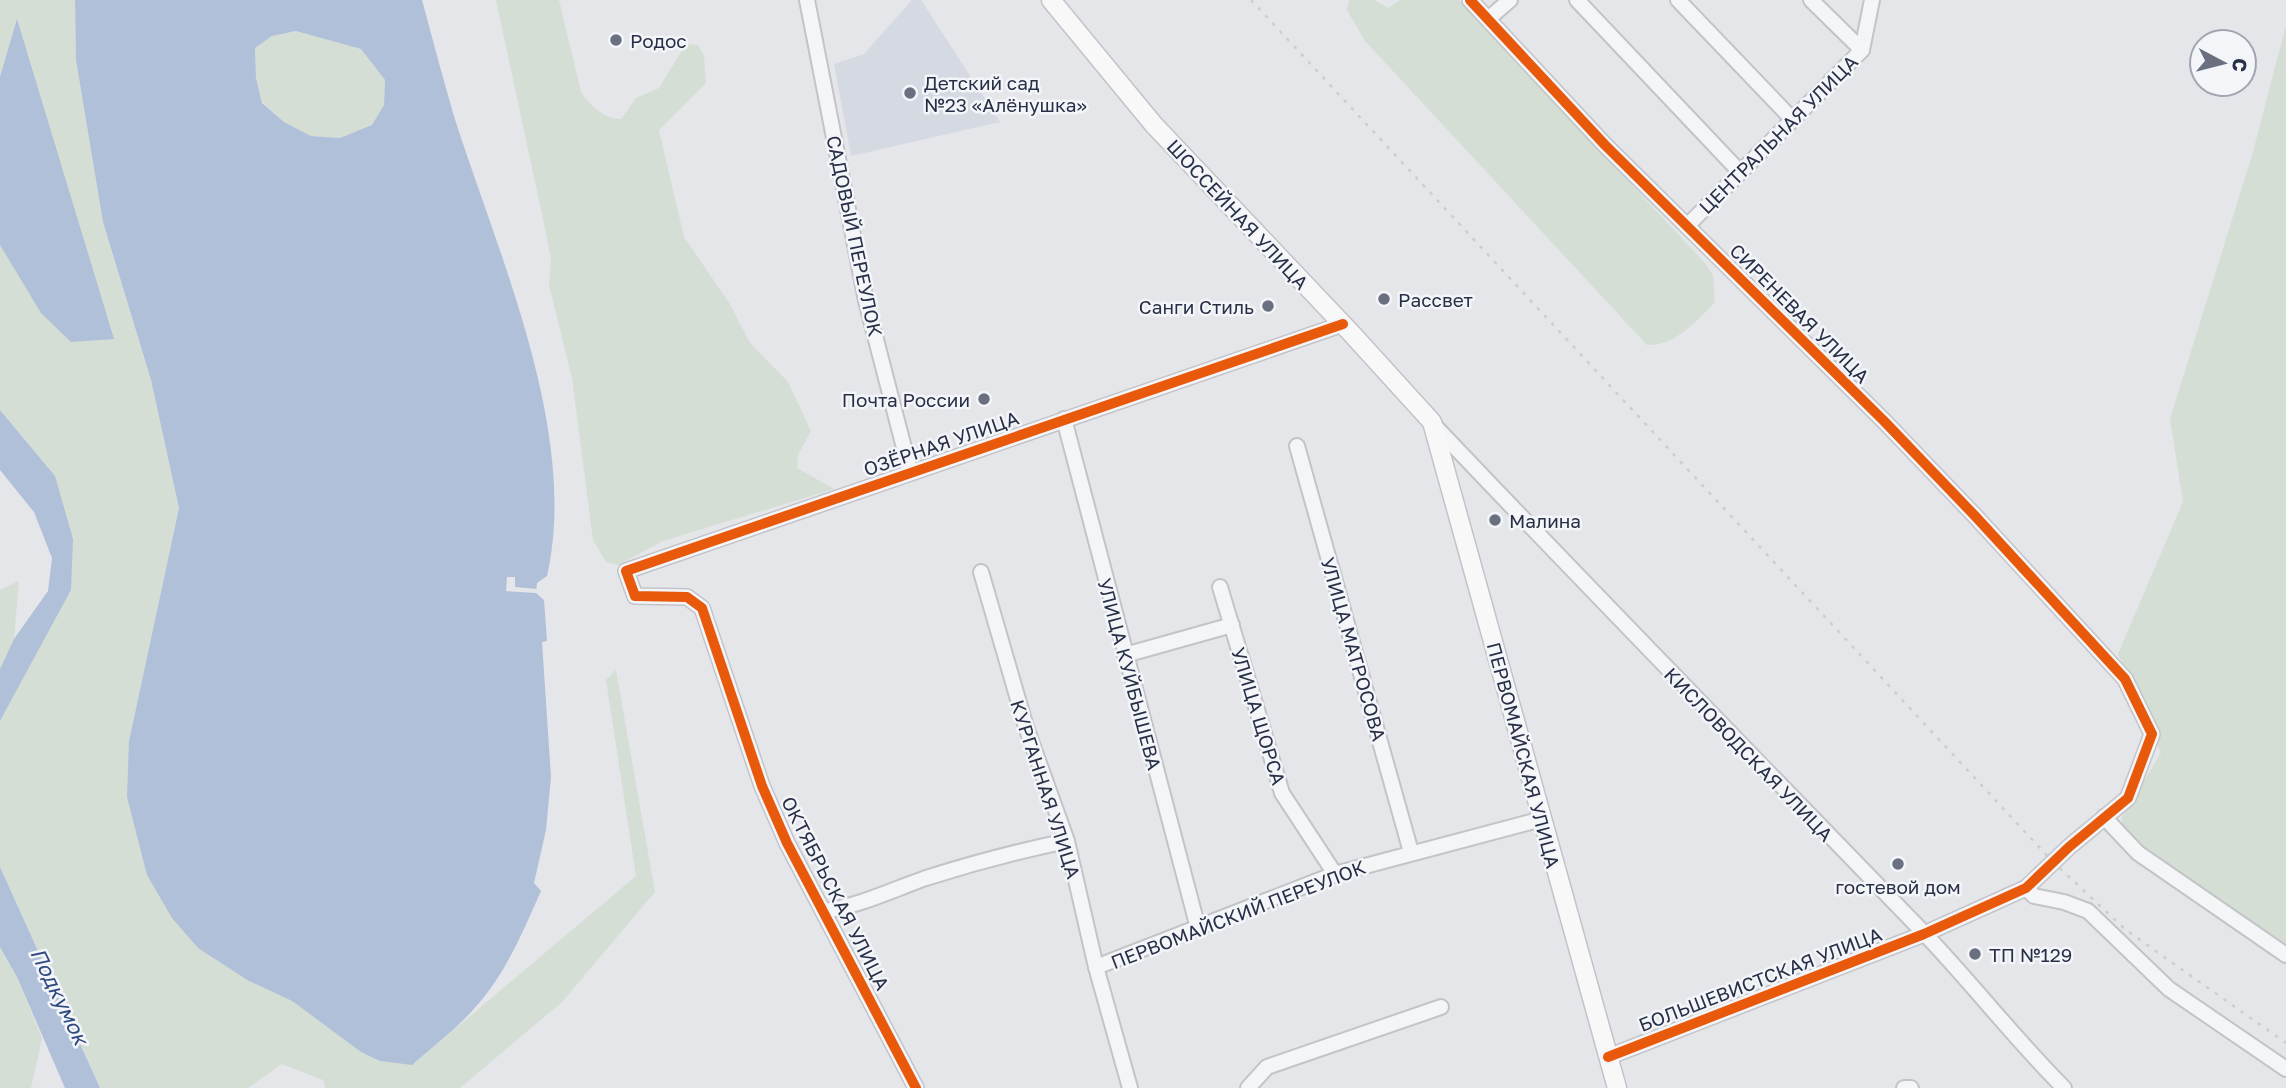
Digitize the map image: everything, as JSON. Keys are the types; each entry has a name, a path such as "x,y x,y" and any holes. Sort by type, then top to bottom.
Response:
{"main road":[{"name":"ШОССЕЙНАЯ УЛИЦА","path":"1051,0 1154,125 1432,422"},
{"name":"ПЕРВОМАЙСКАЯ УЛИЦА","path":"1432,422 1617,1088"}],"street":[{"name":"САДОВЫЙ ПЕРЕУЛОК","path":"807,0 866,301 910,471"},
{"name":"СИРЕНЕВАЯ УЛИЦА","path":"1470,0 1605,145 1884,421 2125,679 2152,734 2128,798 2104,817"},
{"path":"1488,19 1510,0"},
{"path":"1577,0 1739,171"},
{"path":"1678,0 1792,119"},
{"path":"1811,0 1862,50"},
{"name":"ЦЕНТРАЛЬНАЯ УЛИЦА","path":"1687,226 1862,50 1872,0"},
{"name":"ОЗЁРНАЯ УЛИЦА","path":"687,597 635,596 626,571 1343,324"},
{"name":"УЛИЦА КУЙБЫШЕВА","path":"1064,419 1198,928"},
{"name":"КИСЛОВОДСКАЯ УЛИЦА","path":"1432,422 1574,575 1924,934 2021,1046 2064,1088"},
{"name":"УЛИЦА МАТРОСОВА","path":"1297,446 1411,852"},
{"name":"КУРГАННАЯ УЛИЦА","path":"981,572 1026,727 1067,841 1096,967 1130,1088"},
{"name":"УЛИЦА ЩОРСА","path":"1220,587 1282,793 1335,874"},
{"name":"ОКТЯБРЬСКАЯ УЛИЦА","path":"687,597 695,600 708,620 762,786 787,843 916,1088"},
{"path":"1125,655 1232,625"},
{"path":"2104,817 2138,853 2286,955"},
{"name":"БОЛЬШЕВИСТСКАЯ УЛИЦА","path":"1608,1057 1924,934 2026,888 2104,817"},
{"name":"ПЕРВОМАЙСКИЙ ПЕРЕУЛОК","path":"1096,967 1335,874 1542,819"},
{"path":"824,911 849,907 879,894 986,859 1067,841"},
{"path":"2026,888 2034,896 2064,902 2088,911 2169,989 2286,1069"},
{"path":"1248,1088 1267,1067 1441,1007"},
{"path":"1904,1088 1911,1088"}],"shaded area":[{"path":"0,0 75,0 76,60 103,222 151,380 179,508 129,741 249,981 292,1001 361,1052 412,1065 636,876 606,680 616,670 655,892 562,1002 460,1088 326,1088 323,1080 282,1064 248,1088 100,1088 0,867 0,721 71,590 55,476 0,410"},
{"path":"496,0 559,0 581,92 598,111 609,117 621,119 636,98 659,88 686,44 698,45 704,56 706,83 659,130 684,237 730,304 750,343 788,382 811,431 798,455 797,468 834,489 663,541 618,565 606,562 593,540 572,378 549,285 551,259"},
{"name":"Детский сад №23 «Алёнушка»","path":"912,0 921,0 1000,122 851,156 834,64 864,54"},
{"path":"1349,0 1374,0 1388,8 1400,0 1459,0 1705,263 1713,275 1715,302 1676,337 1667,342 1647,345 1365,41 1347,10"},
{"path":"2286,25 2286,944 2140,849 2122,829 2122,817 2161,753 2118,654 2183,502 2170,419 2253,152"},
{"path":"297,31 361,49 385,80 384,105 372,126 340,138 311,136 284,122 262,102 256,78 255,48 272,36"},
{"path":"19,581 14,639 0,669 0,590"},
{"path":"0,947 17,977 42,1038 31,1088 0,1088"}],"water":[{"path":"75,0 422,0 453,113 528,342 543,402 552,462 554,520 547,576 537,583 536,593 544,600 547,641 542,642 551,777 546,830 534,883 541,891 514,949 489,991 447,1036 412,1065 380,1061 361,1052 292,1001 249,981 198,948 172,918 147,875 127,797 129,741 179,508 151,380 103,222 76,60","holes":["296,31 361,49 385,80 384,105 372,125 340,138 311,136 284,122 262,103 256,78 255,48 272,36"]},
{"path":"17,19 114,339 71,342 41,313 0,245 0,77"},
{"path":"0,410 55,476 73,539 71,590 0,721 0,669 14,639 48,591 52,558 34,512 0,470"},
{"path":"0,867 100,1088 65,1088 17,977 0,947"}],"pier":[{"path":"507,577 515,577 515,587 537,589 536,593 506,591"}],"railway":[{"path":"1251,0 2053,862 2126,930 2286,1043"}],"cycle path":[{"path":"1470,0 1605,145 1884,421 1976,517 2125,679 2152,734 2128,798 2069,847 2026,888 1924,934 1608,1057"},
{"path":"916,1088 787,843 762,786 702,608 687,597 635,596 626,571 1343,324"}],"place":[{"name":"Родос","path":"616,40"},
{"name":"Детский сад №23 «Алёнушка»","path":"910,93"},
{"name":"Рассвет","path":"1384,299"},
{"name":"Санги Стиль","path":"1268,306"},
{"name":"Почта России","path":"984,399"},
{"name":"Малина","path":"1495,520"},
{"name":"гостевой дом","path":"1898,864"},
{"name":"ТП №129","path":"1975,954"}],"water label":[{"name":"Подкумок","path":"60,996"}]}
